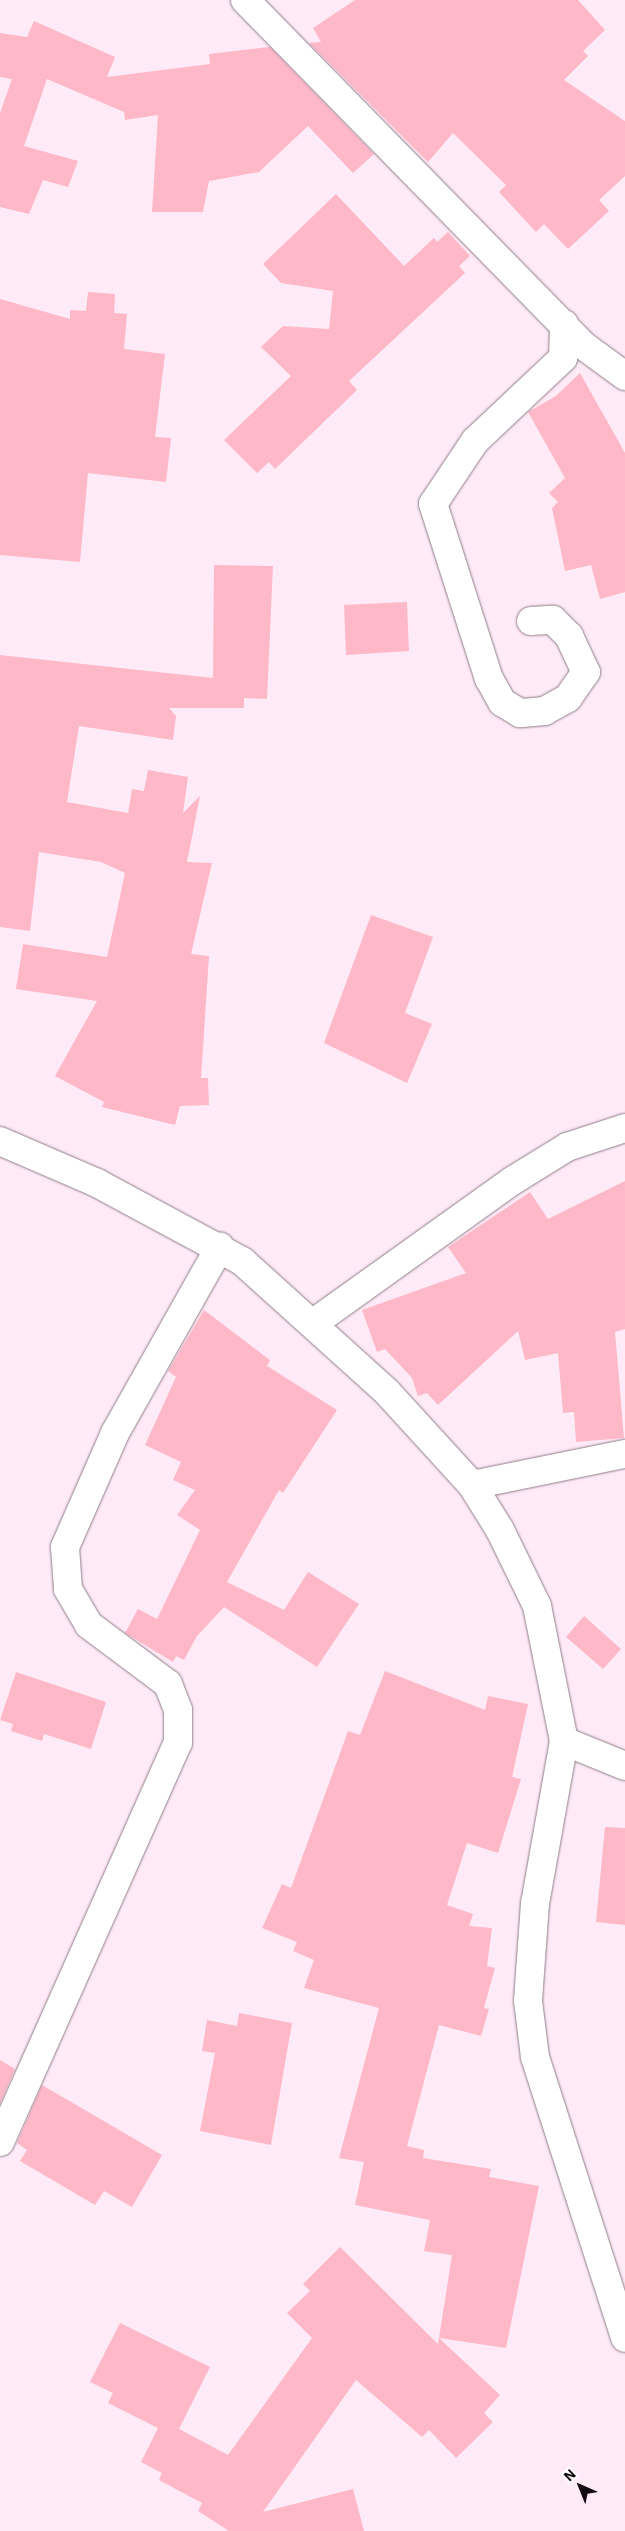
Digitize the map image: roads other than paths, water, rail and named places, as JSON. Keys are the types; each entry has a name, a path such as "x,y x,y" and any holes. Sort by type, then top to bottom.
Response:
{"street":[{"path":"245,0 564,324 625,376"},
{"path":"531,621 553,620 569,636 586,672 568,698 545,711 520,712 502,702 490,679 433,504 475,440 563,358 564,324"},
{"path":"314,1322 512,1181 567,1147 625,1128"},
{"path":"0,1141 97,1183 220,1247 314,1322 387,1392 472,1485 537,1606 564,1741 535,1903 528,2001 535,2057 625,2338"},
{"path":"0,2142 178,1743 178,1710 168,1684 89,1625 68,1589 65,1547 115,1433 220,1247"},
{"path":"472,1485 625,1454"},
{"path":"564,1741 625,1766"}]}
